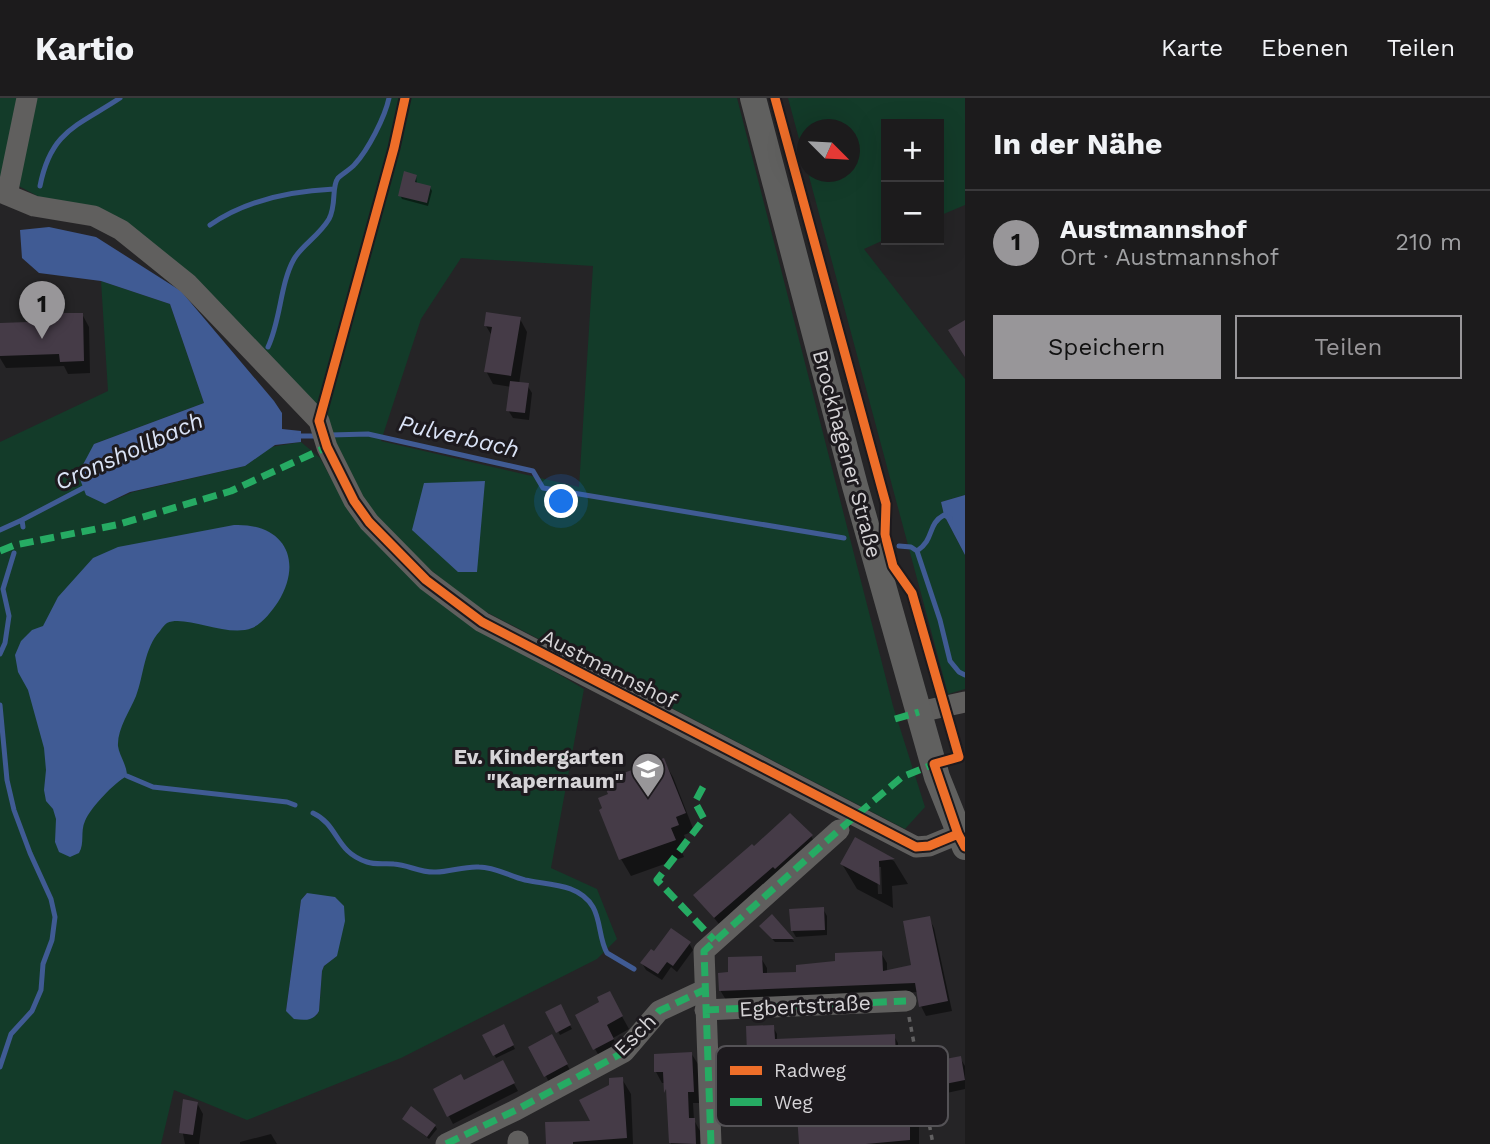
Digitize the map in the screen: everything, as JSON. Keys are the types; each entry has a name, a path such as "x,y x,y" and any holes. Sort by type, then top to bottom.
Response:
{"main road":[{"name":"Brockhagener Straße","path":"753,98 855,486 937,776 962,841"}],"street":[{"path":"4,194 27,98"},
{"name":"Austmannshof","path":"4,194 44,207 94,216 121,230 188,284 319,421 354,501 369,522 426,580 482,622 916,847 962,841"},
{"path":"919,712 965,702"},
{"path":"711,1144 704,951 839,830"},
{"name":"Egbertstraße","path":"704,1000 905,1001"},
{"name":"Esch","path":"446,1144 624,1052 659,1011 704,1000"}],"path":[{"path":"807,211 886,504 886,514"},
{"path":"900,575 912,593 942,693"},
{"path":"905,1001 914,1046"},
{"path":"929,1126 933,1144"}],"green space":[{"path":"0,98 19,98 0,180"},
{"path":"32,98 737,98 893,706 925,807 905,829 475,606 432,571 375,517 360,495 337,444 192,279 15,184","holes":["461,258 593,266 579,487 381,441 421,319"]},
{"path":"788,98 965,98 965,205 944,214 944,119 881,119 881,241 864,249 965,379 965,495 941,502 944,515 965,555 965,689 948,694 811,182 860,182 860,119 797,119 797,132"},
{"path":"101,281 170,304 204,403 94,444 105,504 133,492 245,466 271,447 301,442 320,458 344,502 479,628 584,689 551,868 597,889 617,939 597,959 401,1058 247,1120 174,1090 161,1144 0,1144 0,442 108,391","holes":["307,893 337,956 324,966 322,971 319,1011 316,1016 286,1011 301,900"]}],"water":[{"path":"49,227 96,237 181,291 274,401 282,413 282,429 301,431 301,442 275,445 245,466 130,492 105,504 86,495 78,474 94,444 204,403 170,304 101,281 39,273 22,258 20,230"},
{"path":"485,481 477,572 458,572 412,530 424,483"},
{"path":"965,495 965,555 944,515 941,502"},
{"path":"234,525 266,530 277,537 284,547 289,559 289,572 286,587 278,602 259,624 252,628 231,630 184,621 167,623 164,626 151,645 136,696 118,740 127,776 103,796 88,815 79,853 70,857 59,852 55,842 56,819 53,809 46,801 44,790 44,748 28,690 18,672 15,655 21,641 32,630 43,626 58,597 93,558 118,547"},
{"path":"307,893 335,897 344,906 345,921 337,956 324,966 322,971 319,1011 311,1019 301,1020 294,1019 286,1011 301,900"}],"building":[{"path":"404,171 417,175 415,182 431,186 427,203 398,196"},
{"path":"486,312 521,317 511,376 484,372 492,327 484,326"},
{"path":"55,313 83,313 84,361 60,362 59,354 0,356 0,323 55,321"},
{"path":"965,320 965,357 948,330"},
{"path":"510,381 529,383 525,413 506,411"},
{"path":"664,758 686,813 676,817 679,825 671,828 676,840 619,860 599,810 602,808 598,798 608,794 604,785 615,780 613,777"},
{"path":"790,813 813,835 714,918 693,895"},
{"path":"855,837 895,859 879,861 880,885 840,864"},
{"path":"824,907 825,930 791,931 789,909"},
{"path":"772,914 794,939 772,939 759,926"},
{"path":"930,916 948,1001 919,1007 915,983 719,991 718,973 728,972 728,957 762,956 763,973 796,972 796,965 835,961 835,953 882,951 883,971 911,965 903,921"},
{"path":"671,928 691,942 673,966 667,962 658,974 640,963 651,949 654,951"},
{"path":"610,991 623,1016 607,1025 614,1039 593,1050 575,1015 599,1002 597,997"},
{"path":"561,1004 571,1025 556,1033 545,1012"},
{"path":"504,1024 514,1045 493,1056 482,1035"},
{"path":"774,1025 775,1039 895,1034 896,1046 747,1046 746,1026"},
{"path":"552,1034 568,1064 544,1077 528,1047"},
{"path":"692,1052 694,1092 688,1092 689,1118 695,1118 696,1144 669,1143 666,1089 664,1093 663,1072 654,1072 654,1054"},
{"path":"961,1056 965,1080 948,1083 948,1059"},
{"path":"503,1060 515,1083 447,1117 433,1089 461,1074 464,1080"},
{"path":"623,1077 627,1138 546,1144 545,1122 590,1121 579,1100 609,1085 609,1078"},
{"path":"183,1099 198,1102 193,1135 179,1133"},
{"path":"411,1106 436,1125 427,1137 402,1119"},
{"path":"798,1126 910,1126 910,1140 866,1144 799,1144"}],"waterway":[{"path":"40,186 45,167 59,141 79,123 120,98"},
{"path":"268,347 289,269 301,249 329,219 336,182 365,150 380,124 389,98"},
{"path":"210,225 238,209 269,198 334,189"},
{"name":"Pulverbach","path":"330,435 368,434 533,471 543,488 844,538"},
{"name":"Pulverbach","path":"295,436 320,436"},
{"name":"Cronshollbach","path":"23,527 22,520 87,486"},
{"path":"917,551 926,542 935,523 944,515 950,518"},
{"path":"0,530 22,520"},
{"name":"Pulverbach","path":"899,546 911,547 917,551 940,620 950,661 965,675"},
{"name":"Cronshollbach","path":"0,654 5,643 9,616 3,589 14,553"},
{"name":"Cronshollbach","path":"0,705 7,780 14,810 51,899 55,917 52,940 43,964 41,990 32,1011 11,1034 0,1067"},
{"path":"127,776 153,787 295,805"},
{"path":"313,813 328,824 349,852 367,862 430,872 485,867 580,893 593,907 607,953 634,969"}],"marked path":[{"path":"0,551 15,545 116,525 231,491 327,447"},
{"path":"895,719 919,712"},
{"path":"711,1144 704,951 902,777 934,764"},
{"path":"703,787 695,802 704,819 657,880 714,940"},
{"path":"446,1144 624,1052 659,1011 704,990"},
{"path":"705,1010 906,1001"}],"cycle path":[{"path":"405,98 394,148 319,421 327,447 354,501 369,522 426,580 482,622 916,847 929,846 958,834"},
{"path":"775,98 886,504 885,535 893,566 912,593 959,757 934,764 965,847"}],"place":[{"name":"Austmannshof","path":"42,339"},
{"name":"Ev. Kindergarten \"Kapernaum\"","path":"648,799"}]}
